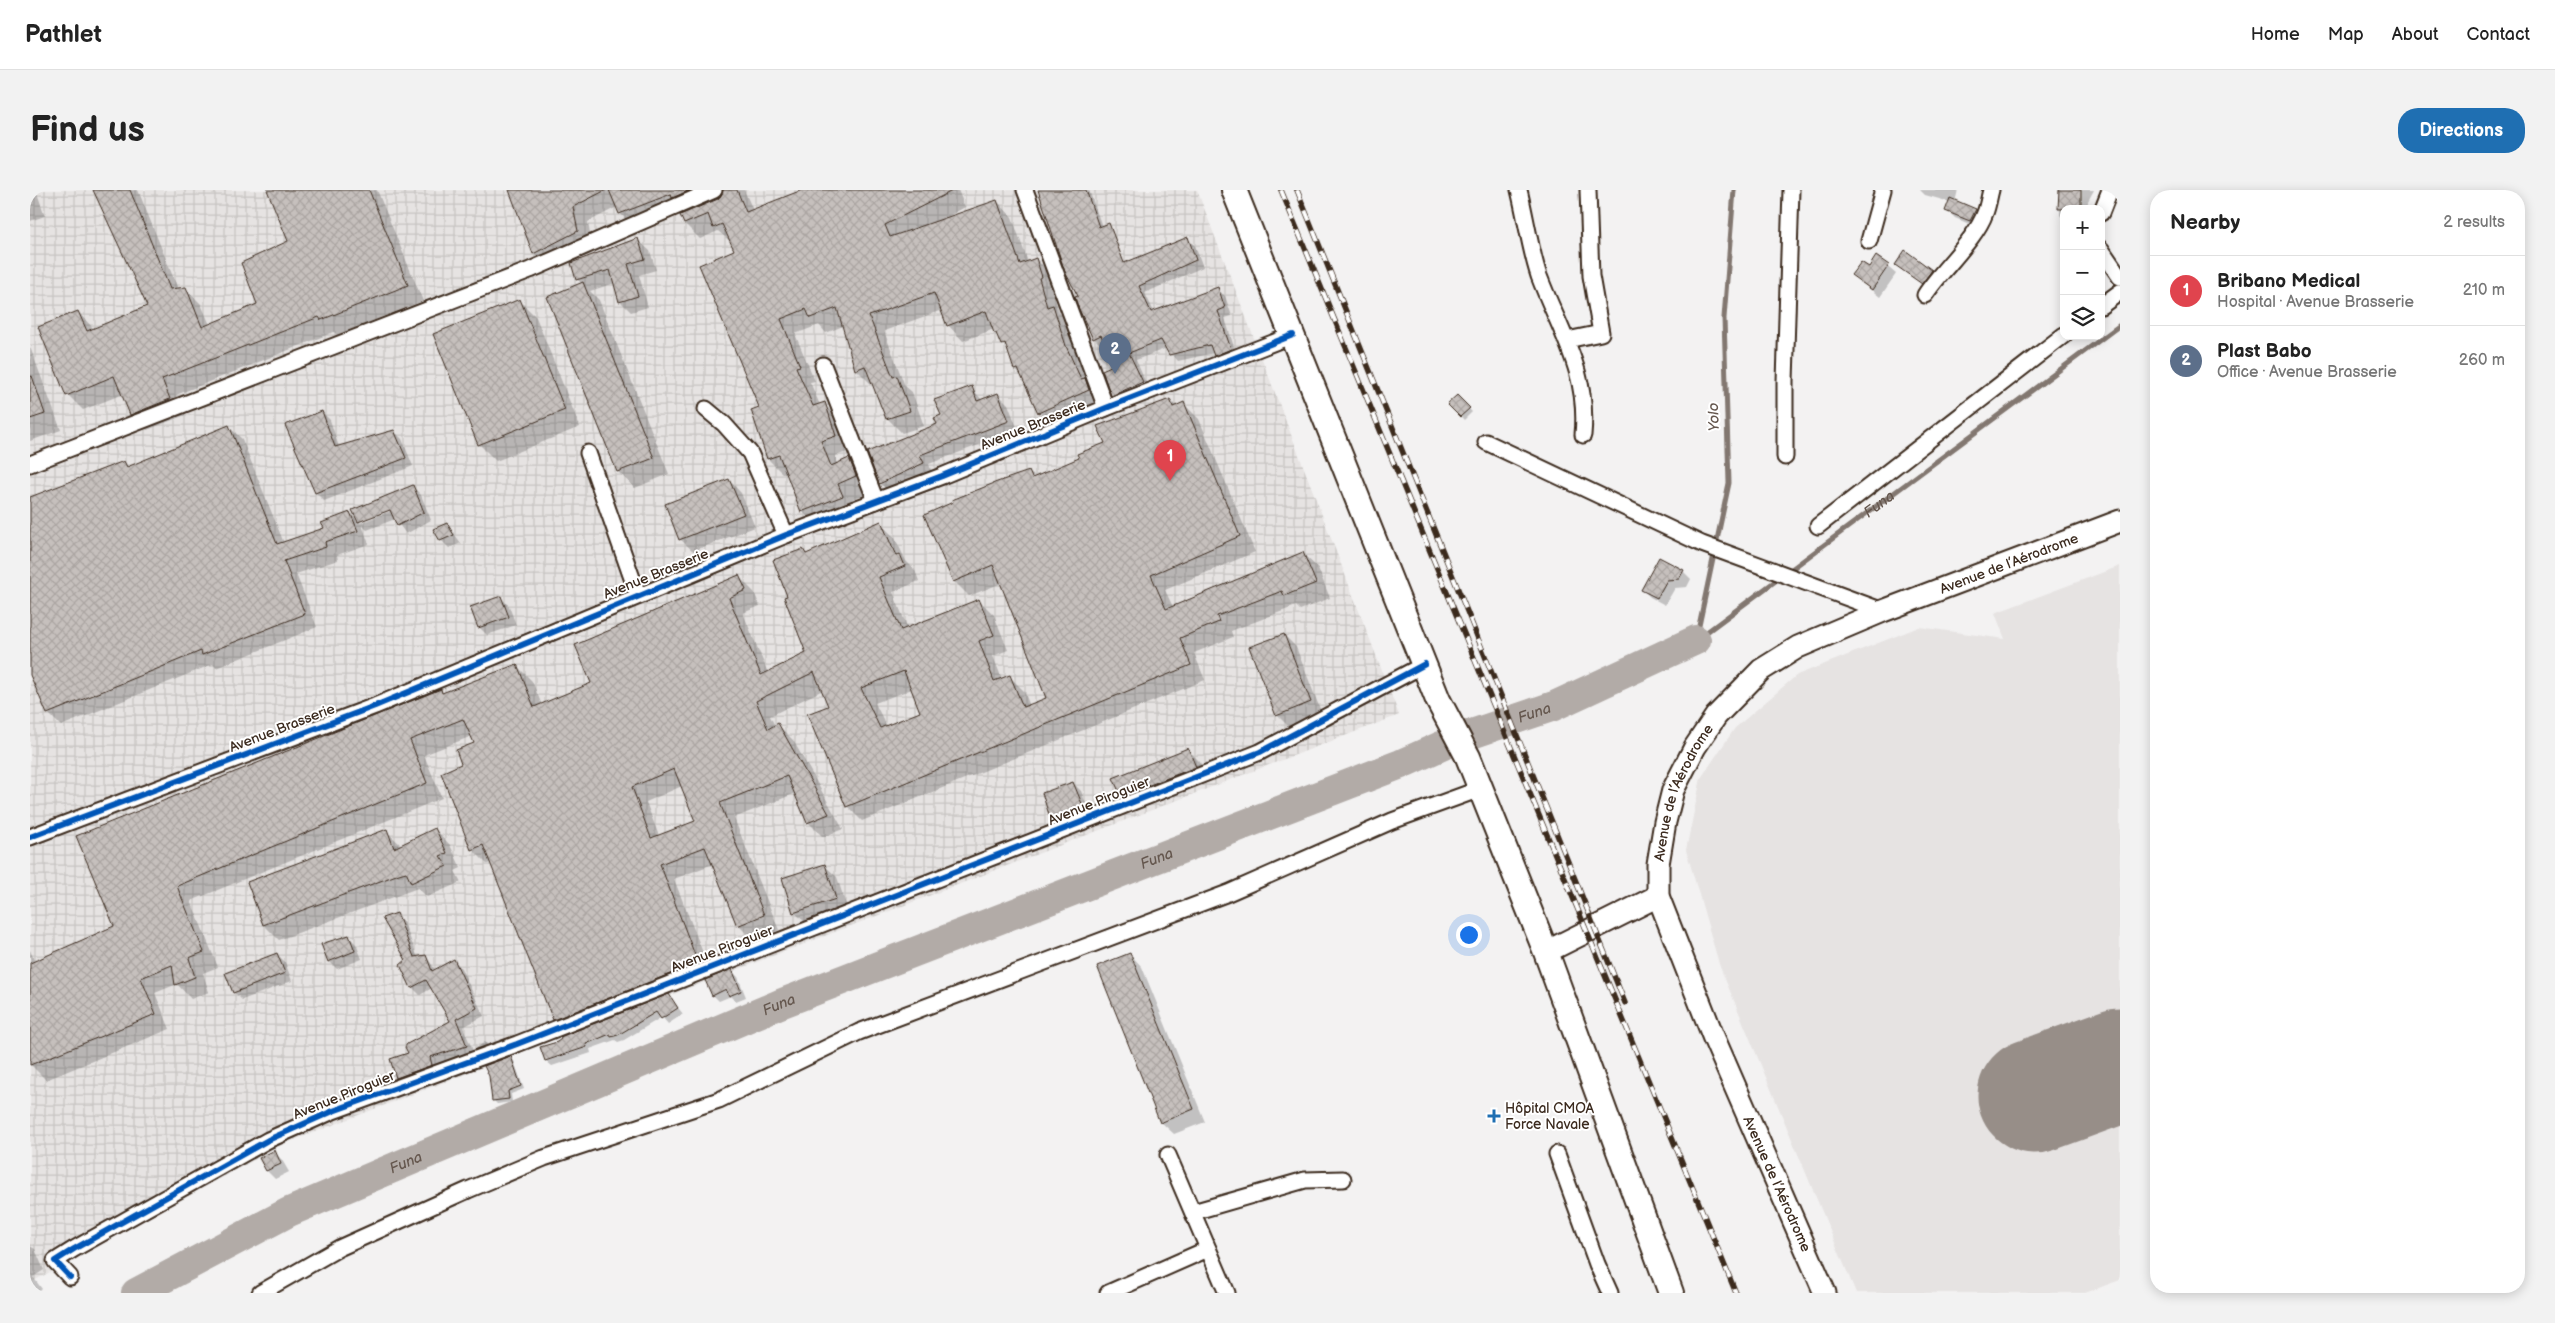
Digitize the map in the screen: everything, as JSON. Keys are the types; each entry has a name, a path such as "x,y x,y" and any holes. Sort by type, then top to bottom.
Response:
{"main road":[{"path":"1234,190 1438,700 1468,757 1546,952 1671,1293"},
{"name":"Avenue de l’Aérodrome","path":"1825,1293 1713,1036 1658,896 1658,864 1673,790 1695,747 1716,716 1761,670 1798,647 1883,612 2120,521"},
{"path":"1546,952 1658,896"}],"street":[{"path":"30,464 530,270 714,190"},
{"path":"1025,190 1106,408"},
{"path":"1519,190 1539,274 1577,365 1585,414 1583,435"},
{"path":"1567,340 1601,333 1591,276 1588,190"},
{"path":"1785,457 1791,190"},
{"path":"1869,240 1882,190"},
{"path":"1925,295 1985,214 1991,190"},
{"path":"2104,205 2110,190"},
{"path":"2102,250 2120,277"},
{"path":"2105,303 2120,292"},
{"name":"Avenue Brasserie","path":"30,837 375,706 786,535 1293,335"},
{"path":"1818,526 2060,338"},
{"path":"823,365 876,501"},
{"path":"706,409 724,424 750,453 786,535"},
{"path":"1486,442 1702,544 1883,612"},
{"path":"588,453 638,595"},
{"name":"Avenue Piroguier","path":"70,1277 55,1261 74,1248 260,1144 333,1111 517,1044 1260,752 1425,664"},
{"path":"260,1293 340,1248 544,1158 719,1100 859,1032 1228,893 1392,821 1480,789"},
{"path":"1556,1154 1597,1264 1610,1293"},
{"path":"1168,1155 1227,1293"},
{"path":"1193,1212 1305,1180 1343,1179"},
{"path":"1108,1293 1208,1249"}],"shaded area":[{"path":"30,190 1197,190 1399,715 281,1145 30,1283"},
{"path":"2120,566 2120,1280 2085,1293 1856,1293 1720,967 1686,850 1701,778 1735,728 1797,675 1919,627 2005,639 1995,613"}],"building":[{"path":"93,190 130,190 170,289 186,287 202,327 257,304 241,263 288,241 267,190 369,190 408,285 321,320 319,317 162,379 170,399 130,415 114,376 66,396 38,327 78,311 87,331 147,306"},
{"path":"509,190 606,190 573,207 578,231 533,254"},
{"path":"609,190 690,190 672,198 671,194 619,214"},
{"path":"723,190 737,190 746,212 802,190 954,190 885,225 890,237 997,200 1020,264 1036,258 1042,277 1039,278 1047,307 1053,305 1066,346 1081,379 1085,378 1089,390 1038,413 1018,369 1014,370 1005,343 1001,345 996,333 994,333 986,311 947,326 934,293 869,316 893,377 897,376 910,411 886,419 865,366 855,370 837,308 810,318 806,309 781,319 800,366 796,367 813,406 825,402 836,436 821,441 831,466 849,458 856,476 838,484 843,496 801,512 779,455 767,459 751,410 759,407 699,265 734,250 722,224 713,228 708,214 684,224 680,215 718,199"},
{"path":"1038,190 1086,190 1099,227 1109,223 1124,263 1188,237 1196,260 1139,286 1151,312 1218,287 1225,308 1218,311 1231,349 1214,356 1210,345 1169,355 1161,340 1129,353 1143,382 1111,396 1102,370 1113,365 1101,335 1093,339 1078,307 1075,297 1078,296 1065,272"},
{"path":"2059,190 2081,190 2081,205 2060,205 2060,209 2058,209"},
{"path":"1950,198 1976,209 1970,221 1945,211"},
{"path":"638,238 645,259 628,264 638,296 619,302 610,270 576,280 571,263"},
{"path":"1905,250 1932,270 1922,284 1895,265"},
{"path":"1876,256 1889,265 1872,290 1851,275 1861,262 1869,267"},
{"path":"583,282 654,458 617,472 547,297"},
{"path":"520,299 565,410 478,445 433,334"},
{"path":"32,376 45,414 30,419 30,377"},
{"path":"972,386 977,401 998,393 1009,421 920,455 924,463 879,484 867,452 937,424 934,418 941,415 934,400"},
{"path":"1457,395 1470,408 1460,417 1447,404"},
{"path":"1170,399 1173,407 1184,402 1240,536 1151,575 1166,609 1303,552 1316,583 1284,596 1282,591 1217,616 1219,622 1180,638 1191,665 846,807 807,714 828,706 814,672 756,701 768,729 778,723 829,814 807,823 787,776 720,803 764,915 737,926 705,847 660,864 698,963 553,1020 483,845 471,850 441,773 461,764 456,750 474,743 463,719 410,740 427,783 177,886 204,952 189,958 195,977 175,985 172,965 141,978 156,1014 30,1065 30,963 114,926 76,836 441,689 442,693 517,664 534,707 591,683 575,645 739,575 746,590 729,598 761,675 806,653 784,597 787,596 773,560 803,549 806,554 881,521 896,556 900,554 905,566 879,577 901,630 979,599 994,635 979,641 994,681 1010,675 1023,707 1046,698 993,565 953,582 924,515 953,502 952,500 997,482 1029,471 1032,478 1079,458 1077,454 1105,443 1097,426","holes":["904,671 920,712 880,728 861,688","674,769 695,821 651,838 632,787"]},
{"path":"322,411 335,447 394,430 406,458 315,493 285,425"},
{"path":"229,425 277,544 324,528 321,523 350,512 358,531 325,542 326,547 284,561 305,614 202,655 201,651 47,714 30,675 30,497 124,461 127,467"},
{"path":"729,479 744,514 679,540 665,504"},
{"path":"413,485 424,512 397,526 390,510 358,522 352,510"},
{"path":"447,523 454,535 440,541 433,529"},
{"path":"1659,557 1684,570 1679,579 1667,580 1657,598 1641,590"},
{"path":"501,596 509,617 478,628 470,607"},
{"path":"1284,634 1311,702 1276,716 1249,647"},
{"path":"1188,748 1196,767 1121,796 1113,778"},
{"path":"1073,782 1085,811 1052,824 1042,793"},
{"path":"435,828 447,853 440,856 447,866 411,883 406,872 399,874 263,925 247,882 387,829 394,848"},
{"path":"825,864 836,899 793,913 782,878"},
{"path":"397,913 414,957 426,955 432,971 454,959 477,1008 456,1019 467,1046 430,1057 432,1065 396,1078 390,1059 408,1053 405,1047 407,1044 450,1021 426,980 411,988 400,965 406,960 382,918"},
{"path":"349,935 355,951 328,962 321,944"},
{"path":"277,953 285,973 233,993 225,973"},
{"path":"1130,953 1194,1109 1160,1123 1097,966"},
{"path":"732,969 741,991 729,996 726,989 712,996 705,980"},
{"path":"669,994 678,1008 661,1019 656,1012 618,1035 611,1037 610,1034 586,1044 587,1047 545,1061 540,1047 557,1042 561,1039 560,1037"},
{"path":"511,1056 521,1086 508,1091 509,1099 492,1101 489,1076 484,1066"},
{"path":"275,1150 281,1164 266,1171 259,1158"}],"waterway":[{"name":"Yolo","path":"1696,640 1729,483 1724,318 1734,190"},
{"name":"Funa","path":"1696,640 2120,325"},
{"name":"Funa","path":"136,1293 289,1212 780,1004 1401,764 1457,739 1554,706 1696,640"}],"runway":[{"path":"2035,1096 2120,1065"}],"railway":[{"path":"1281,190 1736,1293"},
{"path":"1297,190 1625,1003"}],"cycle path":[{"path":"30,837 375,706 786,535 942,476 1106,408 1293,335"},
{"path":"70,1277 55,1261 268,1140 333,1111 517,1044 1260,752 1425,664"}],"place":[{"name":"Plast Babo","path":"1115,374"},
{"name":"Bribano Medical","path":"1170,481"},
{"name":"Hôpital CMOA Force Navale","path":"1494,1116"}]}
